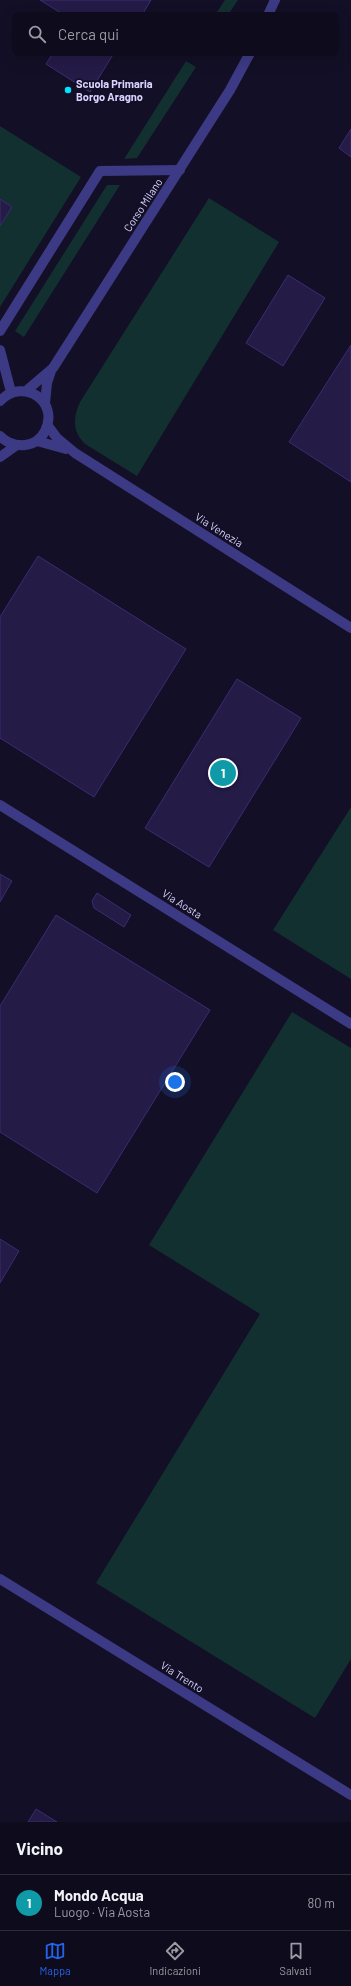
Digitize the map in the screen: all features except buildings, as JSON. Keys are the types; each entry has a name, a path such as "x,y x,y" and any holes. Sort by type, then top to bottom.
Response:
{"street":[{"path":"269,12 275,0"},
{"name":"Corso Milano","path":"48,426 49,418 45,403 48,383 53,368 180,170 230,90 248,56"},
{"path":"0,331 100,171 180,170"},
{"path":"0,350 11,392"},
{"name":"Corso Milano","path":"26,391 53,368"},
{"path":"0,400 11,392 26,391 40,398 45,403"},
{"path":"0,436 8,442 17,445 28,445 37,441 43,436 48,426"},
{"name":"Via Venezia","path":"48,426 57,438 75,453 351,628"},
{"name":"Via Venezia","path":"37,441 55,444 75,453"},
{"path":"0,458 17,445"},
{"name":"Via Aosta","path":"0,805 351,1024"},
{"name":"Via Trento","path":"0,1579 351,1795"}],"green space":[{"path":"225,0 238,0 230,12 217,12"},
{"path":"186,61 196,67 137,158 124,159"},
{"path":"0,126 81,177 0,307"},
{"path":"107,185 120,185 24,337 15,331"},
{"path":"209,198 279,242 137,476 85,444 76,429 76,413 80,402"},
{"path":"351,807 351,979 273,930"},
{"path":"292,1012 351,1048 351,1659 315,1718 96,1583 260,1314 149,1245"}],"place":[{"name":"Scuola Primaria Borgo Aragno","path":"68,90"},
{"name":"Mondo Acqua","path":"223,773"}]}
